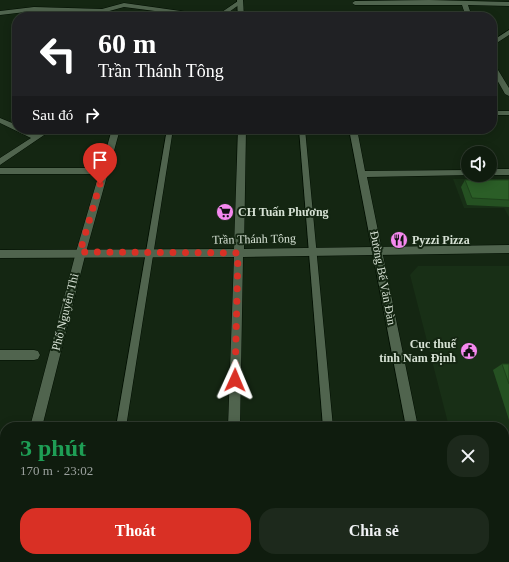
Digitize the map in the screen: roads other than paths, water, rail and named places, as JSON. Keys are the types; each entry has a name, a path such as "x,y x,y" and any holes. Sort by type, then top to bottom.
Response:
{"street":[{"path":"225,12 240,1"},
{"path":"240,1 241,12"},
{"path":"355,3 464,1 509,4"},
{"path":"464,1 467,12"},
{"path":"0,13 34,9 102,11 124,5 176,12"},
{"path":"497,40 509,32"},
{"path":"497,74 509,94"},
{"path":"497,113 509,113"},
{"path":"0,120 12,125"},
{"path":"30,134 36,137"},
{"path":"0,162 41,134"},
{"name":"Phố Nguyễn Thi","path":"37,422 80,252 115,134"},
{"path":"234,422 242,134"},
{"name":"Đường Bế Văn Đàn","path":"354,134 411,422"},
{"path":"0,171 104,171"},
{"path":"497,172 509,172"},
{"path":"362,174 461,173"},
{"name":"Trần Thánh Tông","path":"0,254 80,252 238,253 509,249"},
{"path":"0,355 34,355"}],"lane":[{"path":"122,422 151,253 169,134"},
{"path":"302,134 328,422"}],"place":[{"name":"CH Tuấn Phương","path":"225,212"},
{"name":"Pyzzi Pizza","path":"399,240"},
{"name":"Cục thuế tỉnh Nam Định","path":"469,351"}]}
